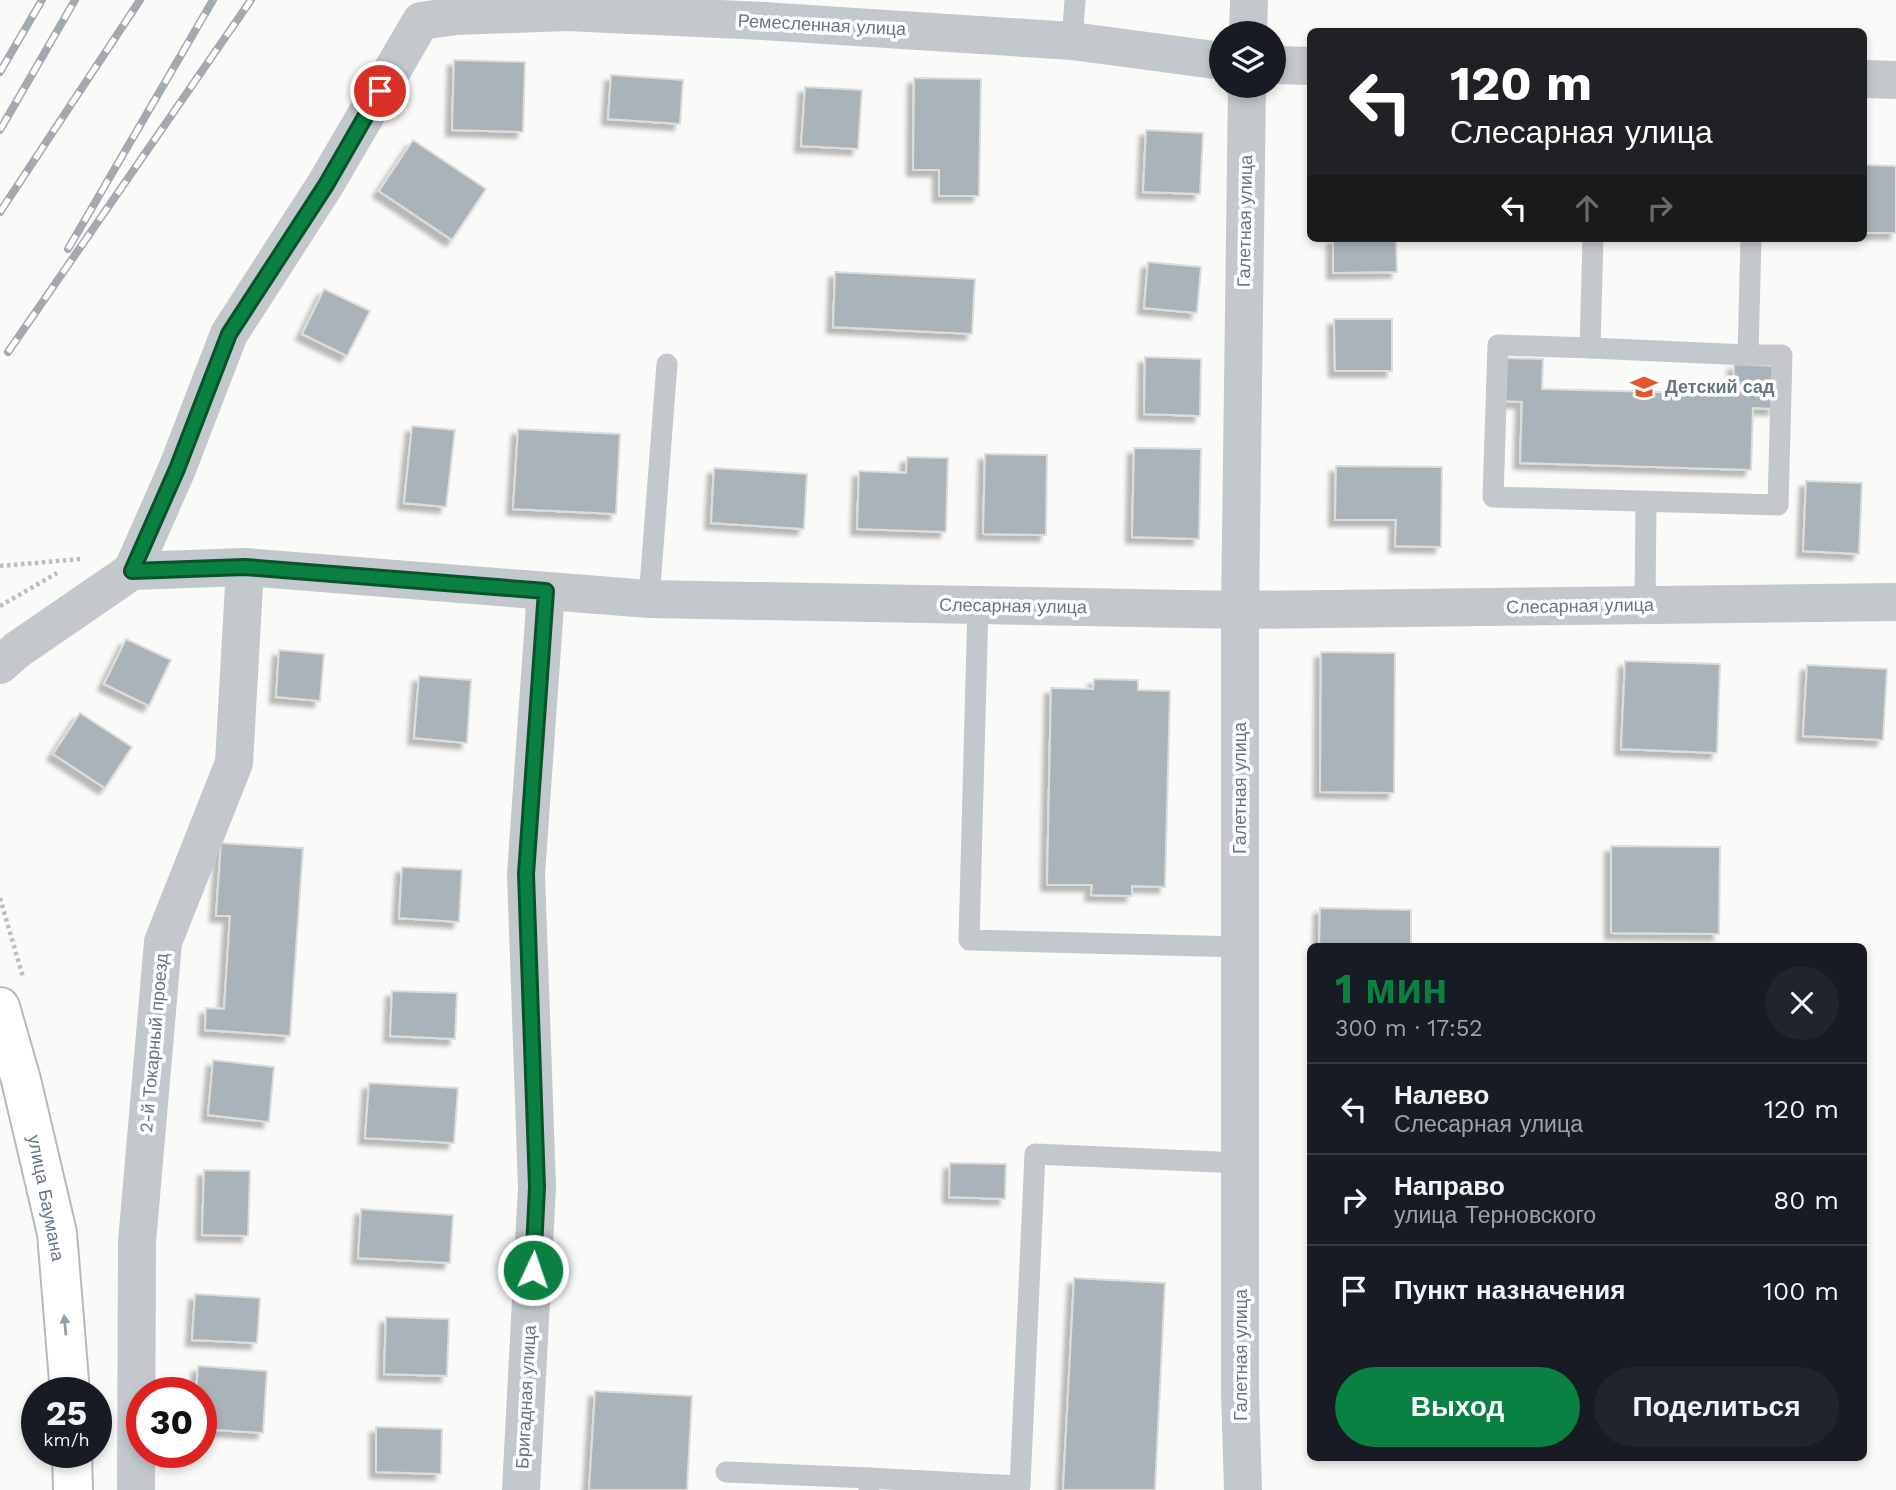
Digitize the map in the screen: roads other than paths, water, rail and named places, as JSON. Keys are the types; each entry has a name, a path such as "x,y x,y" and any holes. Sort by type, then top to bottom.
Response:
{"main road":[{"name":"улица Баумана","path":"12,993 21,1080 57,1233 69,1377"},
{"path":"72,1468 73,1490"}],"street":[{"path":"1248,21 1249,0"},
{"name":"Ремесленная улица","path":"437,9 567,12 763,11 1072,41 1209,59"},
{"path":"0,665 132,571 177,469 229,334 437,9"},
{"path":"1286,65 1307,66"},
{"path":"1867,79 1896,80"},
{"name":"Галетная улица","path":"1243,1490 1240,610 1247,98"},
{"name":"Слесарная улица","path":"132,571 245,567 649,599 1240,610 1896,602"},
{"name":"2-й Токарный проезд","path":"136,1490 137,1242 163,942 234,763 245,567"},
{"name":"Бригадная улица","path":"521,1490 537,1187 526,874 546,591"}],"lane":[{"path":"1072,41 1074,0"},
{"path":"1590,348 1593,242"},
{"path":"1748,355 1752,242"},
{"path":"1497,345 1748,355 1782,355 1778,505 1493,496 1497,345"},
{"path":"649,599 667,364"},
{"path":"1645,605 1646,501"},
{"path":"978,605 969,940 1240,947"},
{"path":"726,1472 869,1484 1020,1486 1035,1154 1240,1163"}],"railway":[{"path":"0,72 42,0"},
{"path":"0,130 75,0"},
{"path":"0,212 140,0"},
{"path":"68,249 213,0"},
{"path":"8,352 251,0"}],"place":[{"name":"Детский сад","path":"1644,387"}]}
